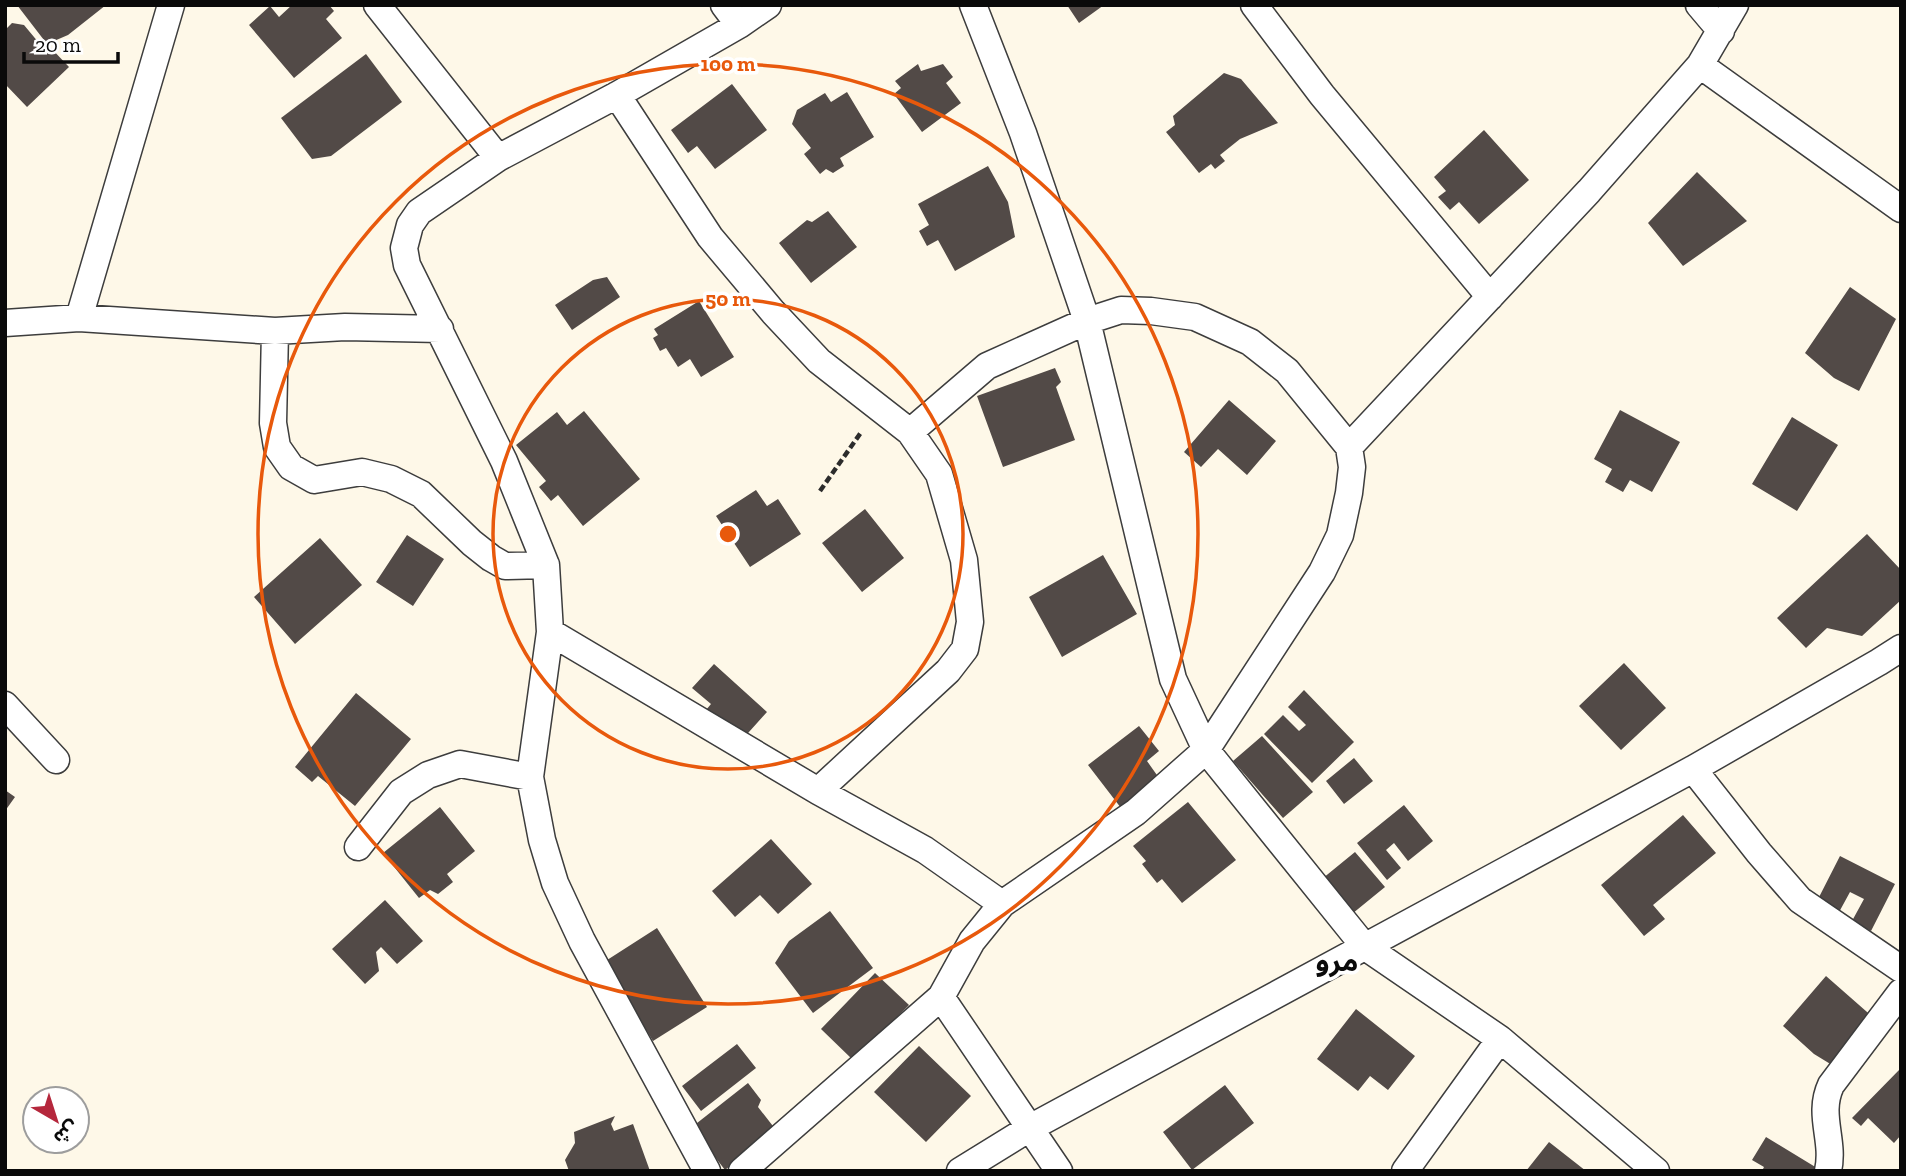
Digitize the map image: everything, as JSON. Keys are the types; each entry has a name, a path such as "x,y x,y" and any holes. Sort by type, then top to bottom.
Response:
{"street":[{"path":"79,318 171,5"},
{"path":"377,5 498,158"},
{"path":"707,1171 582,941 560,894 542,840 530,777 550,632 546,565 504,461 407,264 404,248 410,225 419,212 498,158 617,95 731,15 768,5"},
{"path":"974,5 1023,133 1087,321 1173,678 1206,750 1364,946 1500,1039 1656,1171"},
{"path":"1254,5 1322,95 1490,297"},
{"path":"1699,5 1721,31"},
{"path":"1349,447 1589,191 1700,65 1735,5"},
{"path":"1700,65 1901,209"},
{"path":"617,95 710,237 773,312 819,361 910,432 939,474 964,560 970,622 965,649 948,671 818,791"},
{"path":"742,1171 941,997 972,941 1002,904 1136,812 1206,750 1322,572 1340,535 1352,467 1349,447 1287,370 1250,342 1195,317 1151,311 1121,310 1087,321 987,366 910,432"},
{"path":"5,323 79,318 275,331 345,327 440,329"},
{"path":"275,331 273,422 276,447 291,467 314,480 362,472 391,479 421,494 472,543 505,566 546,565"},
{"path":"550,632 818,791 925,850 1002,904"},
{"path":"960,1171 1028,1129 1693,769 1901,648"},
{"path":"5,705 56,760"},
{"path":"358,847 401,792 428,775 460,764 530,777"},
{"path":"1693,769 1800,900 1901,969"},
{"path":"1829,1171 1832,1157 1825,1098 1831,1085 1901,992"},
{"path":"941,997 1059,1171"},
{"path":"1405,1171 1500,1039"}],"path":[{"path":"820,491 878,408"}],"building":[{"path":"17,5 106,5 68,35 47,44"},
{"path":"292,5 329,5 334,11 326,19 342,38 294,78 249,25 270,6 279,17"},
{"path":"1067,5 1104,5 1079,23"},
{"path":"12,23 24,25 44,49 50,47 69,67 27,107 5,84 5,30"},
{"path":"366,54 402,102 331,156 312,159 281,118"},
{"path":"918,64 921,71 943,64 953,77 946,83 961,103 922,132 894,94 901,88 895,81"},
{"path":"1224,73 1241,79 1278,123 1240,139 1220,155 1225,161 1215,169 1211,164 1199,173 1166,132 1175,125 1173,116"},
{"path":"732,84 767,130 715,169 697,146 688,153 671,130"},
{"path":"847,92 874,137 840,158 844,166 833,173 826,169 820,174 804,154 811,148 792,124 797,110 825,93 831,102"},
{"path":"1484,130 1529,180 1479,224 1459,202 1450,210 1438,197 1446,191 1434,177"},
{"path":"988,166 1008,202 1015,237 955,271 938,240 927,246 919,231 929,225 918,204"},
{"path":"1697,172 1747,221 1683,266 1648,223"},
{"path":"828,211 857,247 811,283 779,243 807,220 812,222"},
{"path":"607,277 620,297 572,330 555,305 593,280"},
{"path":"1850,287 1896,319 1859,391 1834,378 1805,353"},
{"path":"699,301 734,357 701,377 690,359 678,367 666,348 660,351 653,338 658,335 654,329"},
{"path":"1055,368 1061,382 1056,387 1075,440 1003,467 977,396"},
{"path":"1229,400 1276,441 1247,475 1218,449 1201,467 1184,452"},
{"path":"1620,410 1680,442 1652,492 1630,480 1623,492 1605,482 1612,469 1594,459"},
{"path":"584,411 640,479 583,526 558,495 551,501 539,487 546,481 516,445 557,412 567,425"},
{"path":"1792,417 1838,445 1797,511 1752,484"},
{"path":"756,490 767,506 778,499 801,534 750,567 716,516"},
{"path":"865,509 904,558 862,592 822,543"},
{"path":"1867,534 1901,570 1901,600 1862,636 1827,628 1806,648 1777,618"},
{"path":"407,535 444,559 413,606 376,582"},
{"path":"320,538 362,585 295,644 254,597"},
{"path":"1103,555 1137,614 1062,657 1029,597"},
{"path":"1624,663 1666,708 1621,750 1579,706"},
{"path":"714,664 767,712 740,742 701,716 711,704 692,688"},
{"path":"1304,690 1354,742 1312,783 1264,734 1283,715 1299,731 1306,725 1288,707"},
{"path":"356,693 411,739 355,806 318,776 312,782 295,767"},
{"path":"1139,726 1159,751 1147,761 1159,778 1121,808 1088,765"},
{"path":"1262,736 1313,792 1283,818 1233,761"},
{"path":"1354,758 1373,781 1344,804 1326,781"},
{"path":"5,790 15,797 5,811"},
{"path":"1188,802 1236,860 1182,903 1162,879 1157,883 1142,864 1146,861 1133,846"},
{"path":"1404,805 1433,841 1408,861 1394,843 1386,850 1401,868 1387,880 1357,843"},
{"path":"440,807 475,851 447,874 453,882 438,894 430,890 419,898 383,853"},
{"path":"1683,815 1716,853 1653,905 1665,919 1644,936 1601,885"},
{"path":"771,839 812,884 778,914 760,895 735,917 712,891"},
{"path":"1355,852 1385,887 1347,918 1317,883"},
{"path":"1840,856 1895,884 1871,931 1852,921 1864,899 1850,892 1838,914 1816,903"},
{"path":"385,900 423,941 397,964 381,947 376,952 379,971 365,984 332,949"},
{"path":"830,911 873,968 813,1013 775,963 789,941"},
{"path":"657,928 707,1007 653,1041 604,962"},
{"path":"875,973 909,1005 854,1061 821,1029"},
{"path":"1826,976 1875,1019 1832,1065 1814,1054 1783,1026"},
{"path":"1356,1009 1415,1056 1388,1090 1370,1076 1358,1091 1317,1059"},
{"path":"737,1044 756,1068 701,1111 682,1086"},
{"path":"919,1046 971,1096 926,1142 874,1092"},
{"path":"1901,1068 1901,1135 1894,1143 1868,1118 1861,1126 1852,1118"},
{"path":"748,1083 761,1100 758,1107 776,1130 725,1170 692,1127"},
{"path":"1225,1085 1254,1123 1192,1170 1163,1132"},
{"path":"615,1116 611,1124 614,1131 633,1124 650,1171 569,1171 565,1160 575,1143 574,1132"},
{"path":"1766,1137 1817,1168 1815,1171 1762,1171 1764,1167 1752,1160"},
{"path":"1549,1142 1586,1171 1526,1171"}],"district":[{"name":"مرو","path":"1337,961"}]}
